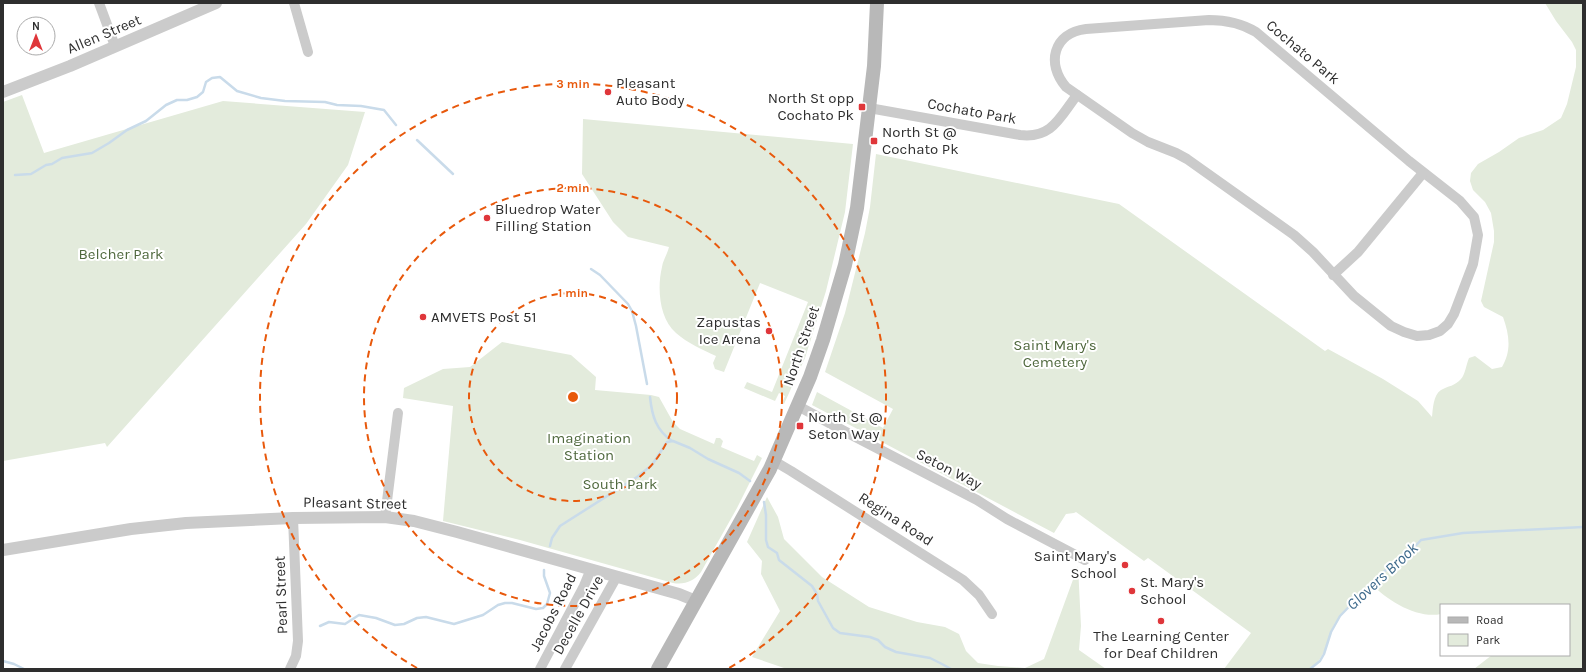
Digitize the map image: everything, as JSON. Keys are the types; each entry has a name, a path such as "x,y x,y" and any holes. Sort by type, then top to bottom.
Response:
{"main road":[{"name":"North Street","path":"658,669 774,461 798,406 823,340 845,265 859,195 875,53 877,3"}],"street":[{"path":"99,3 115,46"},
{"name":"Allen Street","path":"3,92 216,3"},
{"path":"294,3 308,52"},
{"name":"Cochato Park","path":"1218,20 1245,26 1256,32 1423,173 1460,201 1470,211 1476,224 1478,235 1473,264 1457,309 1448,324 1429,335 1411,335 1391,326 1361,303 1333,275 1314,252 1294,235 1187,159 1139,137 1077,95 1063,83 1055,64 1056,48 1070,33 1086,28 1218,20"},
{"name":"Cochato Park","path":"869,108 1032,136 1052,128 1077,95"},
{"path":"1333,275 1358,252 1423,173"},
{"name":"Seton Way","path":"798,406 844,432 977,500 1007,519 1085,560"},
{"path":"385,517 398,413"},
{"name":"Regina Road","path":"774,461 963,580 979,595 992,614"},
{"name":"Pleasant Street","path":"3,550 50,541 130,529 179,524 293,518 385,517 436,526 617,576 696,601"},
{"name":"Pearl Street","path":"290,669 296,656 298,641 293,518"},
{"name":"Jacobs Road","path":"540,669 581,593 591,569"},
{"name":"Decelle Drive","path":"565,669 617,576"}],"green space":[{"name":"Saint Mary's Cemetery","path":"1545,3 1583,3 1583,669 1474,669 1491,656 1570,656 1570,604 1440,604 1440,614 1432,615 1413,611 1394,602 1372,584 1339,617 1332,629 1320,659 1310,669 1224,669 1251,633 1148,558 1144,561 1076,512 1066,514 1054,533 812,405 817,392 883,428 893,409 825,372 845,313 865,233 870,207 876,154 1119,204 1325,351 1328,349 1383,379 1418,401 1432,417 1436,395 1441,390 1454,385 1461,379 1469,358 1475,356 1492,369 1502,367 1505,361 1508,348 1508,336 1503,317 1484,307 1481,301 1494,242 1494,231 1491,213 1485,202 1473,190 1470,181 1471,173 1478,164 1519,138 1543,130 1561,118 1567,104 1576,67 1576,50 1572,42 1556,21"},
{"name":"Belcher Park","path":"22,95 44,153 223,101 365,112 348,165 306,224 107,447 105,443 3,461 3,102"},
{"path":"583,119 853,144 845,212 826,291 805,358 784,404 782,403 785,396 779,393 775,401 744,388 747,382 772,392 808,302 760,283 724,372 715,369 713,363 716,356 680,337 670,327 666,319 661,302 660,275 669,247 628,237 613,222 582,174"},
{"name":"South Park","path":"502,342 571,355 596,377 595,390 659,397 673,422 680,429 714,444 716,438 720,438 723,441 721,447 754,461 757,455 762,458 737,508 701,572 695,578 685,583 673,583 520,540 443,521 453,406 403,398 404,388 443,369 470,367"},
{"path":"767,497 778,517 784,539 822,577 869,607 917,622 945,627 959,634 966,651 978,663 1025,668 1044,659 1078,566 1081,626 1079,650 1106,669 787,669 752,657 780,611 761,574 762,561 747,542"}],"waterway":[{"path":"15,175 31,174 62,158 92,153 127,130 146,121 166,105 177,100 187,100 197,97 203,92 206,82 212,78 220,77 237,91 261,98 285,101 325,102 337,105 361,106 384,110 396,125"},
{"path":"417,140 453,174"},
{"path":"591,269 600,275 628,304 632,311 647,384"},
{"path":"650,397 656,422 662,432 672,441"},
{"name":"Glovers Brook","path":"550,546 552,538 560,526 637,477 652,465 667,442 673,441 690,448 708,459 739,473 750,481"},
{"name":"Glovers Brook","path":"764,502 766,515 766,540 768,547 777,553 779,560 812,586 817,594 818,601 833,628 840,633 870,637 878,640 885,647 896,652 930,658 951,669"},
{"name":"Glovers Brook","path":"1310,669 1320,661 1324,654 1331,632 1340,616 1377,578 1396,561 1407,555 1421,540 1463,533 1583,527"},
{"name":"Glovers Brook","path":"320,626 329,622 345,624 359,615 376,618 395,625 404,624 417,618 426,617 454,624 483,615 498,605 505,603 512,603 536,609 543,608 547,604 550,593 544,576 544,570"},
{"name":"Glovers Brook","path":"3,661 24,669"}],"place":[{"name":"Pleasant Auto Body","path":"608,92"},
{"name":"North St opp Cochato Pk","path":"862,107"},
{"name":"North St @ Cochato Pk","path":"874,141"},
{"name":"Bluedrop Water Filling Station","path":"487,218"},
{"name":"AMVETS Post 51","path":"423,317"},
{"name":"Zapustas Ice Arena","path":"769,331"},
{"name":"North St @ Seton Way","path":"800,426"},
{"name":"Saint Mary's School","path":"1125,565"},
{"name":"St. Mary's School","path":"1132,591"},
{"name":"The Learning Center for Deaf Children","path":"1161,621"}],"park label":[{"name":"Imagination Station","path":"589,446"}]}
